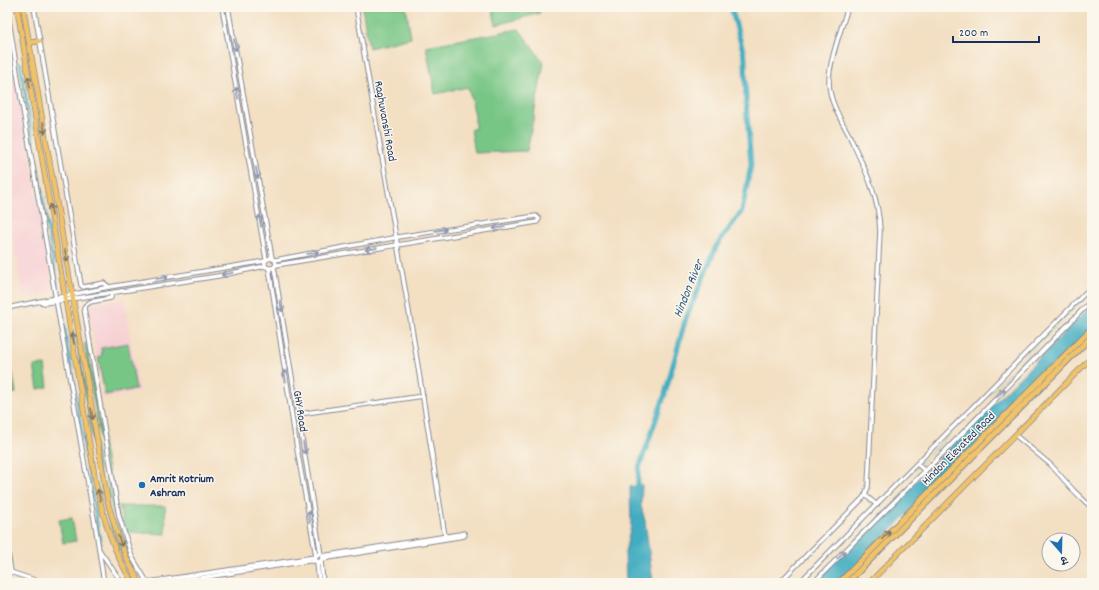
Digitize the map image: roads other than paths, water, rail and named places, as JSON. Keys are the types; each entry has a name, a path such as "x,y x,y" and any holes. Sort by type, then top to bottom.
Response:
{"highway":[{"name":"Hindon Elevated Road","path":"839,583 1092,328"},
{"name":"Hindon Elevated Road","path":"847,583 1092,336"}],"main road":[{"path":"17,7 61,298 79,377 96,484 102,511 116,551 123,568 133,583"},
{"path":"23,7 108,503 120,543 131,568 141,583"},
{"path":"29,42 40,41"},
{"path":"869,583 1092,357"}],"street":[{"path":"7,7 61,298 104,583"},
{"path":"34,7 80,285 82,287 104,283 109,287"},
{"name":"GHY Road","path":"222,7 297,449 319,558"},
{"name":"GHY Road","path":"228,7 275,266 299,414 319,558"},
{"name":"Raghuvanshi Road","path":"356,7 423,396 445,536"},
{"path":"779,583 865,495 868,487 880,231 878,206 870,182 834,106 829,87 830,70 848,7"},
{"path":"7,308 138,282 266,264 275,266 537,222 539,218 536,216 273,259 266,264 218,276 111,293 73,296"},
{"path":"138,282 139,288"},
{"path":"799,583 1027,354 1092,286"},
{"path":"111,293 111,298 90,302 84,308 118,511 132,557 146,582"},
{"path":"813,583 1032,359 1092,300"},
{"path":"1027,354 1032,359"},
{"path":"299,414 423,396"},
{"path":"1015,435 1051,465 1074,491 1092,508"},
{"path":"917,464 923,470"},
{"path":"865,495 877,505"},
{"path":"141,583 319,558 464,536 465,534 463,533 319,558 170,583"},
{"path":"7,546 9,571"},
{"path":"99,549 122,583"},
{"path":"319,558 319,583"},
{"path":"319,558 323,583"},
{"path":"7,560 9,571"},
{"path":"9,571 44,583"}],"water":[{"path":"1092,305 1092,327 839,583 814,583"},
{"path":"642,485 641,506 645,521 653,583 626,583 625,552 631,526 630,487"}],"waterway":[{"name":"Hindon River","path":"637,492 639,468 665,394 685,321 717,245 742,211 751,165 746,103 745,58 731,7"},
{"path":"20,63 100,541"},
{"path":"802,583 1092,290"}],"place":[{"name":"Amrit Kotrium Ashram","path":"142,485"}]}
